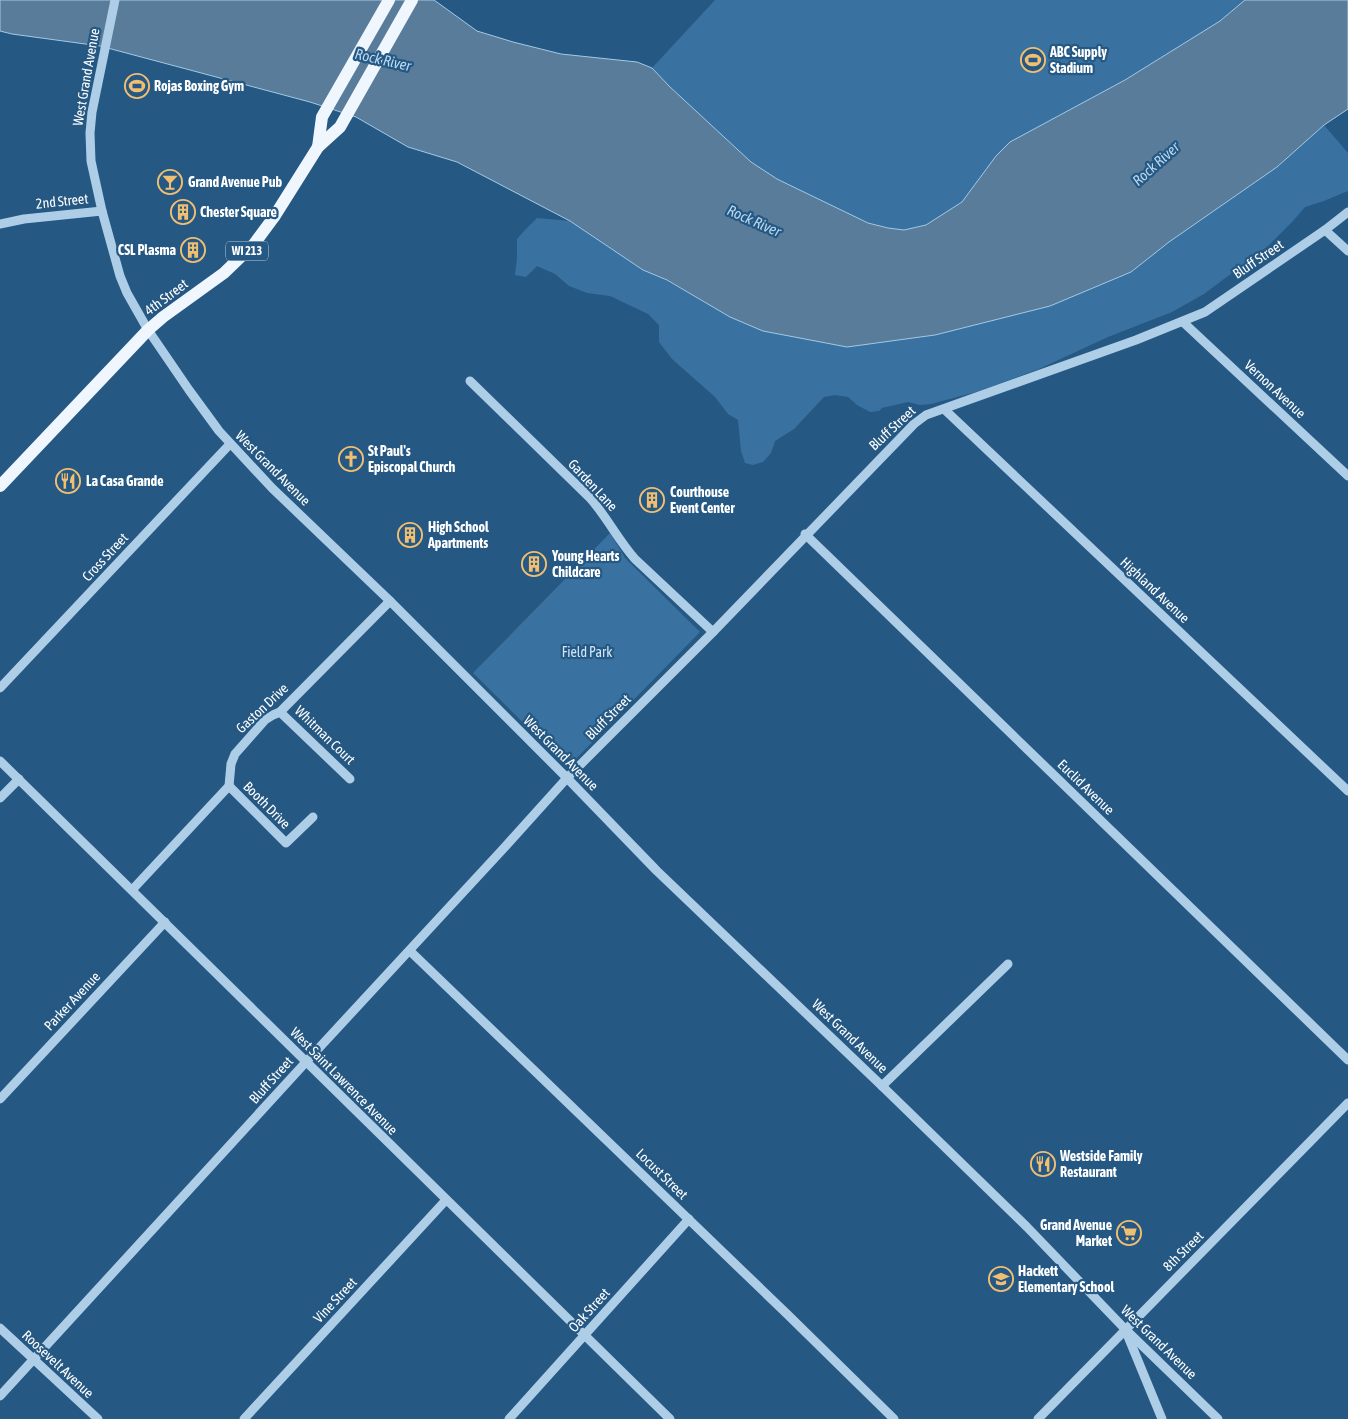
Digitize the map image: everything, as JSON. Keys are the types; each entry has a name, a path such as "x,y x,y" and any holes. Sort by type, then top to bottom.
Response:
{"main road":[{"name":"WI 213","path":"318,147 322,117 389,0"},
{"name":"4th Street","path":"0,486 148,330 224,273 249,250 274,217 318,147 340,127 412,0"}],"street":[{"name":"West Grand Avenue","path":"115,0 92,112 90,133 91,161 102,211 120,276 127,293 148,330 207,416 230,444 272,488 390,601 657,870 1027,1227 1125,1329 1218,1419"},
{"name":"2nd Street","path":"0,224 24,219 102,211"},
{"name":"Bluff Street","path":"0,1396 504,849 567,778 713,632 805,534 914,424 921,418 944,409 1136,340 1205,312 1325,230 1348,212"},
{"path":"1325,230 1348,251"},
{"name":"Vernon Avenue","path":"1183,322 1348,476"},
{"name":"Garden Lane","path":"470,381 603,512 624,546 635,559 713,632"},
{"name":"Highland Avenue","path":"944,409 1348,791"},
{"name":"Cross Street","path":"0,688 230,444"},
{"name":"Euclid Avenue","path":"805,534 1348,1060"},
{"name":"Gaston Drive","path":"229,786 232,758 235,754 265,720 280,712 390,601"},
{"name":"Whitman Court","path":"280,712 350,779"},
{"name":"West Saint Lawrence Avenue","path":"0,762 670,1419"},
{"path":"0,798 19,779"},
{"path":"132,890 229,786"},
{"name":"Booth Drive","path":"229,786 286,843 312,817"},
{"name":"Parker Avenue","path":"0,1099 165,922"},
{"name":"Locust Street","path":"410,951 894,1419"},
{"path":"882,1086 1008,964"},
{"name":"8th Street","path":"1038,1419 1348,1103"},
{"name":"Vine Street","path":"244,1419 446,1200"},
{"name":"Oak Street","path":"509,1419 689,1219"},
{"name":"Roosevelt Avenue","path":"0,1328 98,1419"},
{"path":"1125,1329 1162,1419"}],"green space":[{"path":"715,0 1245,0 1220,21 1125,80 1010,142 996,156 962,202 926,225 903,230 868,223 777,179 751,162 652,68"},
{"path":"1324,125 1348,153 1348,191 1305,207 1268,246 1204,294 1172,312 1108,337 1039,369 976,392 931,404 920,405 908,402 870,412 857,405 848,397 835,395 824,397 794,429 775,441 771,453 763,462 753,465 745,463 741,451 738,420 728,414 715,397 672,359 659,342 659,325 648,314 610,296 587,293 569,286 555,274 537,266 526,277 515,275 517,239 537,218 570,221 643,270 666,280 730,317 847,347 935,335 1131,272 1169,242 1277,167"},
{"name":"Field Park","path":"610,533 625,558 700,632 568,767 473,673"}],"water":[{"name":"Rock River","path":"0,0 434,0 477,31 561,54 637,62 652,68 751,162 777,179 868,223 904,230 926,225 962,202 996,156 1010,142 1125,80 1220,21 1245,0 1348,0 1348,109 1324,125 1277,167 1169,242 1131,272 1050,306 935,335 847,347 763,331 730,317 667,280 643,270 570,221 457,162 408,147 356,117 310,102 100,46 0,31"}],"place":[{"name":"ABC Supply Stadium","path":"1033,60"},
{"name":"Rojas Boxing Gym","path":"137,86"},
{"name":"Grand Avenue Pub","path":"170,182"},
{"name":"Chester Square","path":"183,212"},
{"name":"CSL Plasma","path":"193,250"},
{"name":"St Paul's Episcopal Church","path":"351,459"},
{"name":"La Casa Grande","path":"68,481"},
{"name":"Courthouse Event Center","path":"652,500"},
{"name":"High School Apartments","path":"410,535"},
{"name":"Young Hearts Childcare","path":"534,564"},
{"name":"Westside Family Restaurant","path":"1043,1164"},
{"name":"Grand Avenue Market","path":"1129,1233"},
{"name":"Hackett Elementary School","path":"1001,1279"}]}
